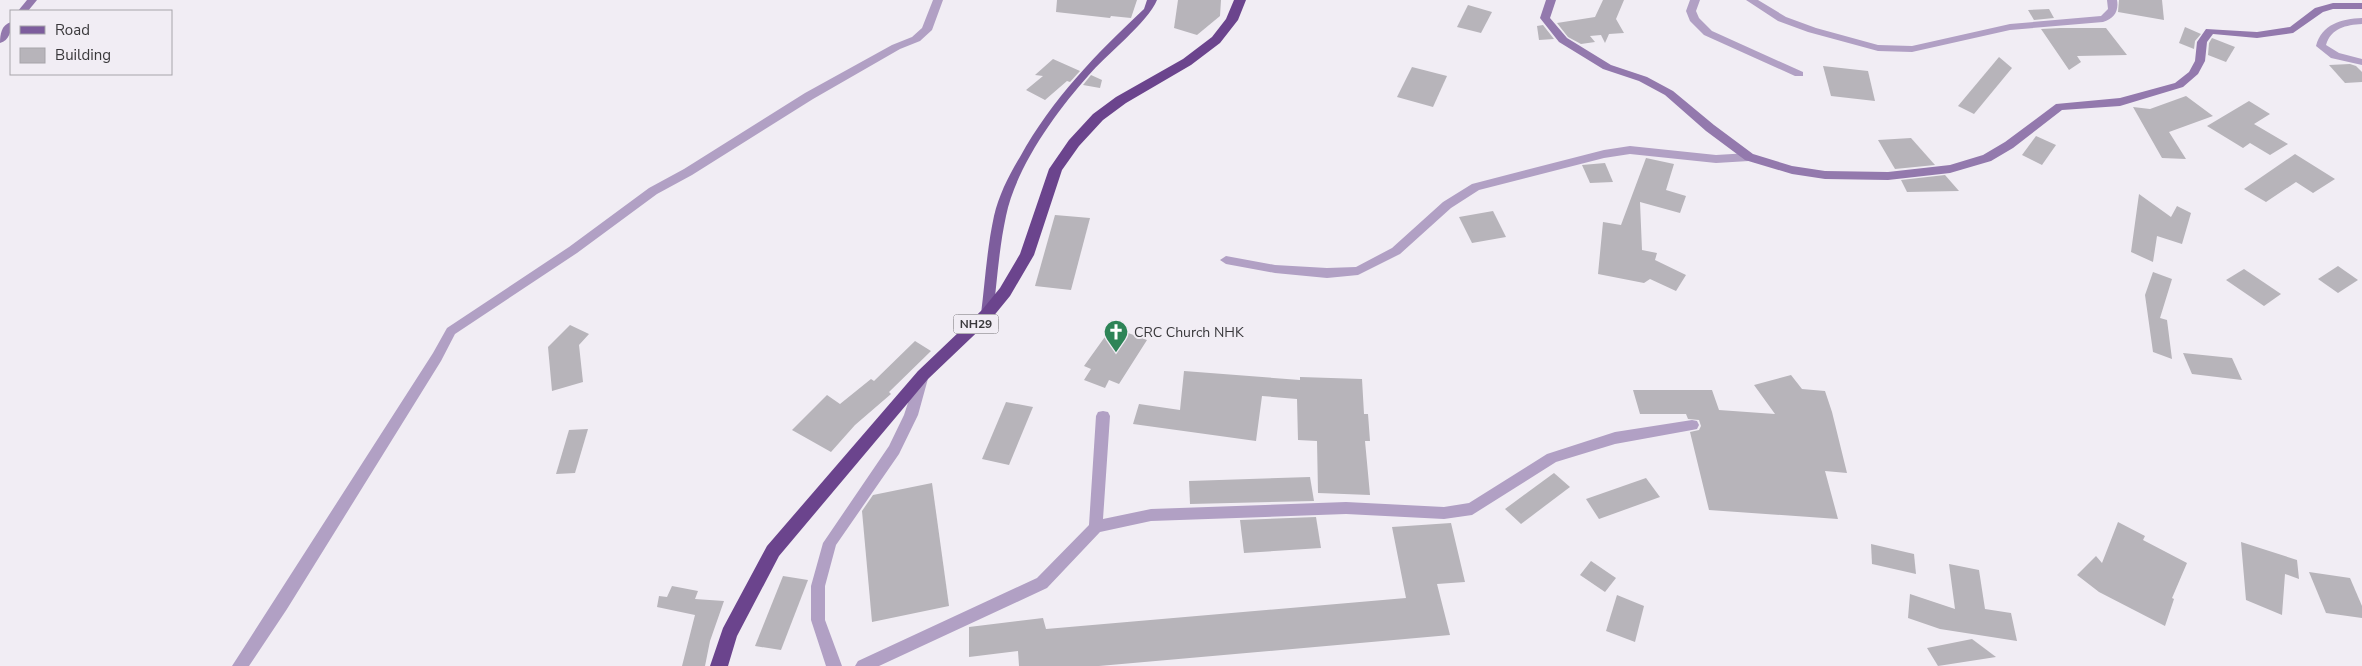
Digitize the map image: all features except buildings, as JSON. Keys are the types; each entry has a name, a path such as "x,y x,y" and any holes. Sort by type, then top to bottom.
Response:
{"highway":[{"name":"NH29","path":"719,666 729,634 773,551 923,375 987,314 1005,292 1027,255 1056,170 1074,143 1098,118 1122,100 1187,62 1216,40 1232,20 1240,0"}],"main road":[{"path":"987,314 1000,215 1011,182 1035,139 1075,84 1101,55 1148,10 1152,0"}],"street":[{"path":"24,10 32,0"},
{"path":"240,666 282,604 437,357 451,331 573,250 653,191 688,172 818,91 896,47 916,39 927,30 938,0"},
{"path":"1550,0 1545,18 1563,40 1607,67 1643,80 1669,93 1749,158"},
{"path":"1695,0 1691,11 1694,19 1708,33 1799,74"},
{"path":"1751,0 1782,19 1812,30 1878,48 1912,48 2010,27 2103,19 2111,13 2114,6 2112,0"},
{"path":"1226,260 1275,269 1326,273 1358,271 1396,251 1447,205 1476,187 1604,154 1630,150 1716,159 1749,158 1792,170 1825,175 1888,176 1950,169 1987,158 2060,107 2120,102 2179,85 2193,74 2200,61 2202,42 2210,31 2257,35 2293,30 2319,10 2333,6 2362,6"},
{"path":"2362,21 2348,22 2332,28 2323,36 2321,46 2327,52 2338,57 2362,62"},
{"path":"0,40 10,26"},
{"path":"834,666 818,620 818,586 830,543 894,450 912,415 923,375"},
{"path":"1096,527 1103,416"},
{"path":"863,666 1042,583 1096,527 1151,515 1346,508 1422,514 1472,509 1552,458 1615,438 1692,425"}],"place":[{"name":"CRC Church NHK","path":"1116,353"}]}
